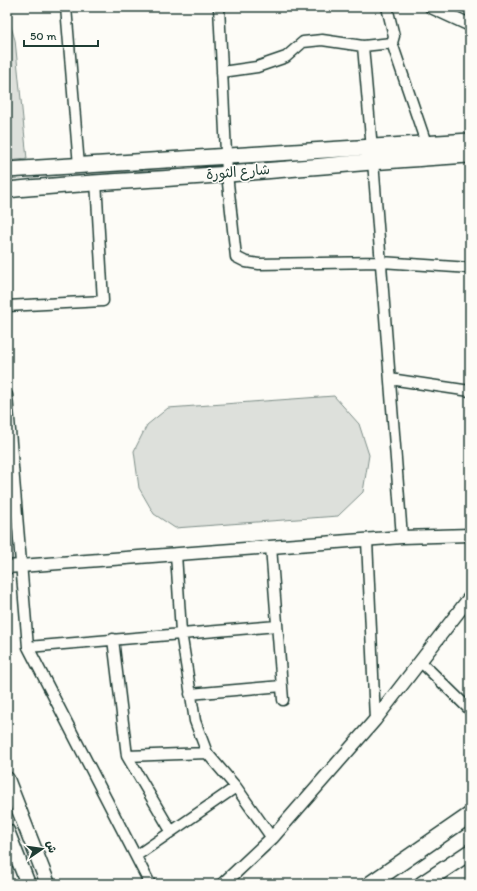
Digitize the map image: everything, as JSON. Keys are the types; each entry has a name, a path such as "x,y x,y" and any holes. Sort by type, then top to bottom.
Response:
{"main road":[{"name":"شارع الثورة","path":"7,190 96,182 227,174 372,154 426,143 470,141"},
{"name":"شارع الثورة","path":"7,170 227,158 372,154 470,155"},
{"path":"7,779 48,884"},
{"path":"370,884 470,815"},
{"path":"7,831 13,860 28,884"},
{"path":"422,884 470,852"}],"street":[{"path":"66,7 79,166"},
{"path":"219,7 227,174 236,257 246,262 258,264 381,262 470,268"},
{"path":"388,7 394,36 392,42 426,143"},
{"path":"431,7 470,25"},
{"path":"222,72 257,67 286,57 303,42 322,40 363,46 392,42"},
{"path":"363,46 402,538"},
{"path":"7,306 103,301 96,182"},
{"path":"390,379 470,391"},
{"path":"7,395 28,646 150,884"},
{"path":"7,567 367,540 470,535"},
{"path":"367,540 375,720"},
{"path":"272,547 283,700"},
{"path":"176,554 181,632 195,721 207,753 236,787 272,838"},
{"path":"223,884 272,838 375,720 470,597"},
{"path":"28,646 181,632 277,626"},
{"path":"113,639 126,756 171,831"},
{"path":"420,661 470,710"},
{"path":"190,694 282,686"},
{"path":"126,756 207,753"},
{"path":"136,856 236,787"}],"shaded area":[{"path":"7,13 15,40 27,159 7,161"},
{"path":"7,395 22,565 7,566"},
{"path":"334,396 359,424 369,455 363,492 338,516 175,528 154,514 139,488 134,451 147,425 168,408"}]}
